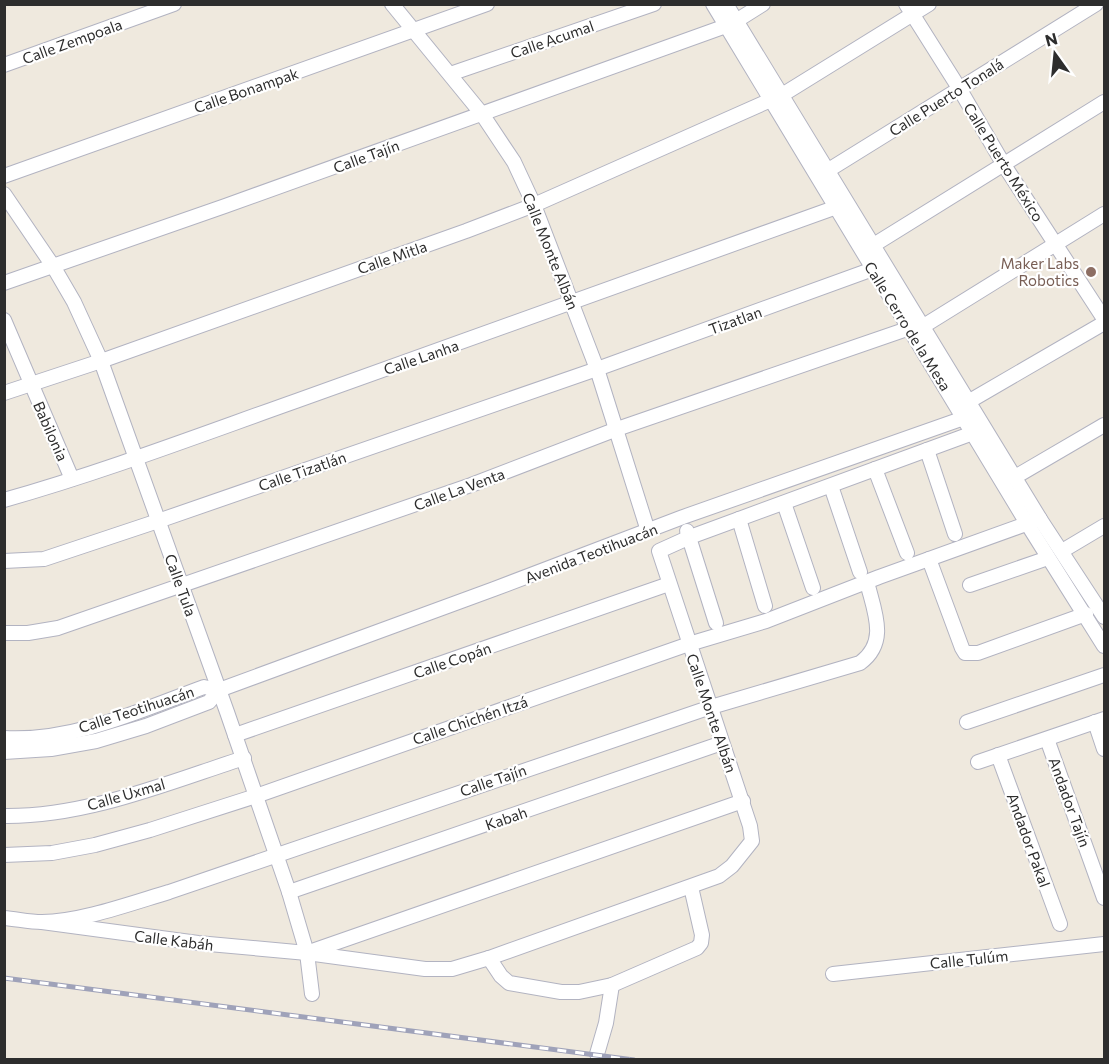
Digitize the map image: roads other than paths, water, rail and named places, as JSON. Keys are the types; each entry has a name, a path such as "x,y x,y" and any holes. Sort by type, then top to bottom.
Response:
{"street":[{"name":"Calle Zempoala","path":"4,65 174,4"},
{"name":"Calle Monte Albán","path":"392,4 482,114 514,162 534,205 597,369 648,531"},
{"name":"Calle Bonampak","path":"4,176 487,4"},
{"name":"Calle Acumal","path":"450,74 654,4"},
{"name":"Calle Cerro de la Mesa","path":"713,4 731,24 872,246 964,418 1034,522 1062,551 1104,617"},
{"name":"Calle Cerro de la Mesa","path":"726,4 731,24"},
{"name":"Calle Tajín","path":"4,283 731,24 764,4"},
{"name":"Calle Mitla","path":"4,393 101,361 534,205 777,98 909,9 929,4"},
{"name":"Calle Puerto Tonalá","path":"826,171 1096,4"},
{"name":"Calle Puerto México","path":"909,9 1004,165 1104,321"},
{"name":"Calle Cerro de la Mesa","path":"777,98 834,208 873,269 968,402 1015,477 1048,558 1086,614 1104,646"},
{"path":"872,246 1104,102"},
{"name":"Calle Tula","path":"4,194 53,266 74,302 101,361 244,758 289,892 307,953 312,994"},
{"name":"Calle Lanha","path":"6,496 72,479 135,458 572,304 834,208"},
{"name":"Calle La Venta","path":"4,633 28,633 58,628 471,485 616,429 916,327 1056,245 1104,214"},
{"name":"Tizatlan","path":"597,369 873,269"},
{"name":"Babilonia","path":"4,320 72,479"},
{"path":"968,402 1104,321"},
{"name":"Calle Tizatlán","path":"4,561 44,559 597,369"},
{"name":"Avenida Teotihuacán","path":"219,690 683,517 964,418"},
{"path":"1015,477 1104,424"},
{"path":"690,537 974,433"},
{"path":"927,450 955,534"},
{"path":"863,454 873,470 907,553"},
{"path":"831,486 864,577"},
{"path":"784,503 813,588"},
{"path":"683,517 716,623"},
{"path":"739,519 765,606"},
{"name":"Calle Chichén Itzá","path":"4,855 52,853 95,845 256,796 688,644 766,621 864,577 929,559 1034,522"},
{"path":"1062,551 1104,526"},
{"name":"Calle Monte Albán","path":"690,537 659,551 688,644 743,801 752,841"},
{"path":"970,585 1048,558"},
{"path":"929,559 965,653 978,653 1086,614"},
{"name":"Calle Tajín","path":"276,855 711,707 860,663 869,656 875,646 878,632 864,577"},
{"name":"Calle Copán","path":"235,735 669,584"},
{"path":"967,722 1104,675"},
{"name":"Calle Teotihuacán","path":"4,738 49,735 91,727 204,687 219,690 209,702 146,726 96,741 51,749 4,752"},
{"path":"978,762 1100,721 1104,749"},
{"path":"49,735 51,749"},
{"name":"Andador Tajín","path":"1047,739 1104,898"},
{"name":"Kabah","path":"289,892 722,743"},
{"name":"Andador Pakal","path":"998,755 1060,924"},
{"name":"Calle Uxmal","path":"4,816 66,810 117,799 244,758"},
{"path":"307,953 743,801"},
{"name":"Calle Kabáh","path":"4,918 198,943 307,953 440,970 465,966 691,887 727,871 752,841"},
{"name":"Calle Kabáh","path":"42,922 119,907 276,855"},
{"path":"489,958 505,980 516,985 570,992 612,985 697,948 701,943 702,935 691,887"},
{"name":"Calle Tulúm","path":"833,974 1104,944"},
{"path":"597,1054 606,1023 612,985"}],"railway":[{"path":"4,978 634,1060"}],"place":[{"name":"Maker Labs Robotics","path":"1091,272"}]}
